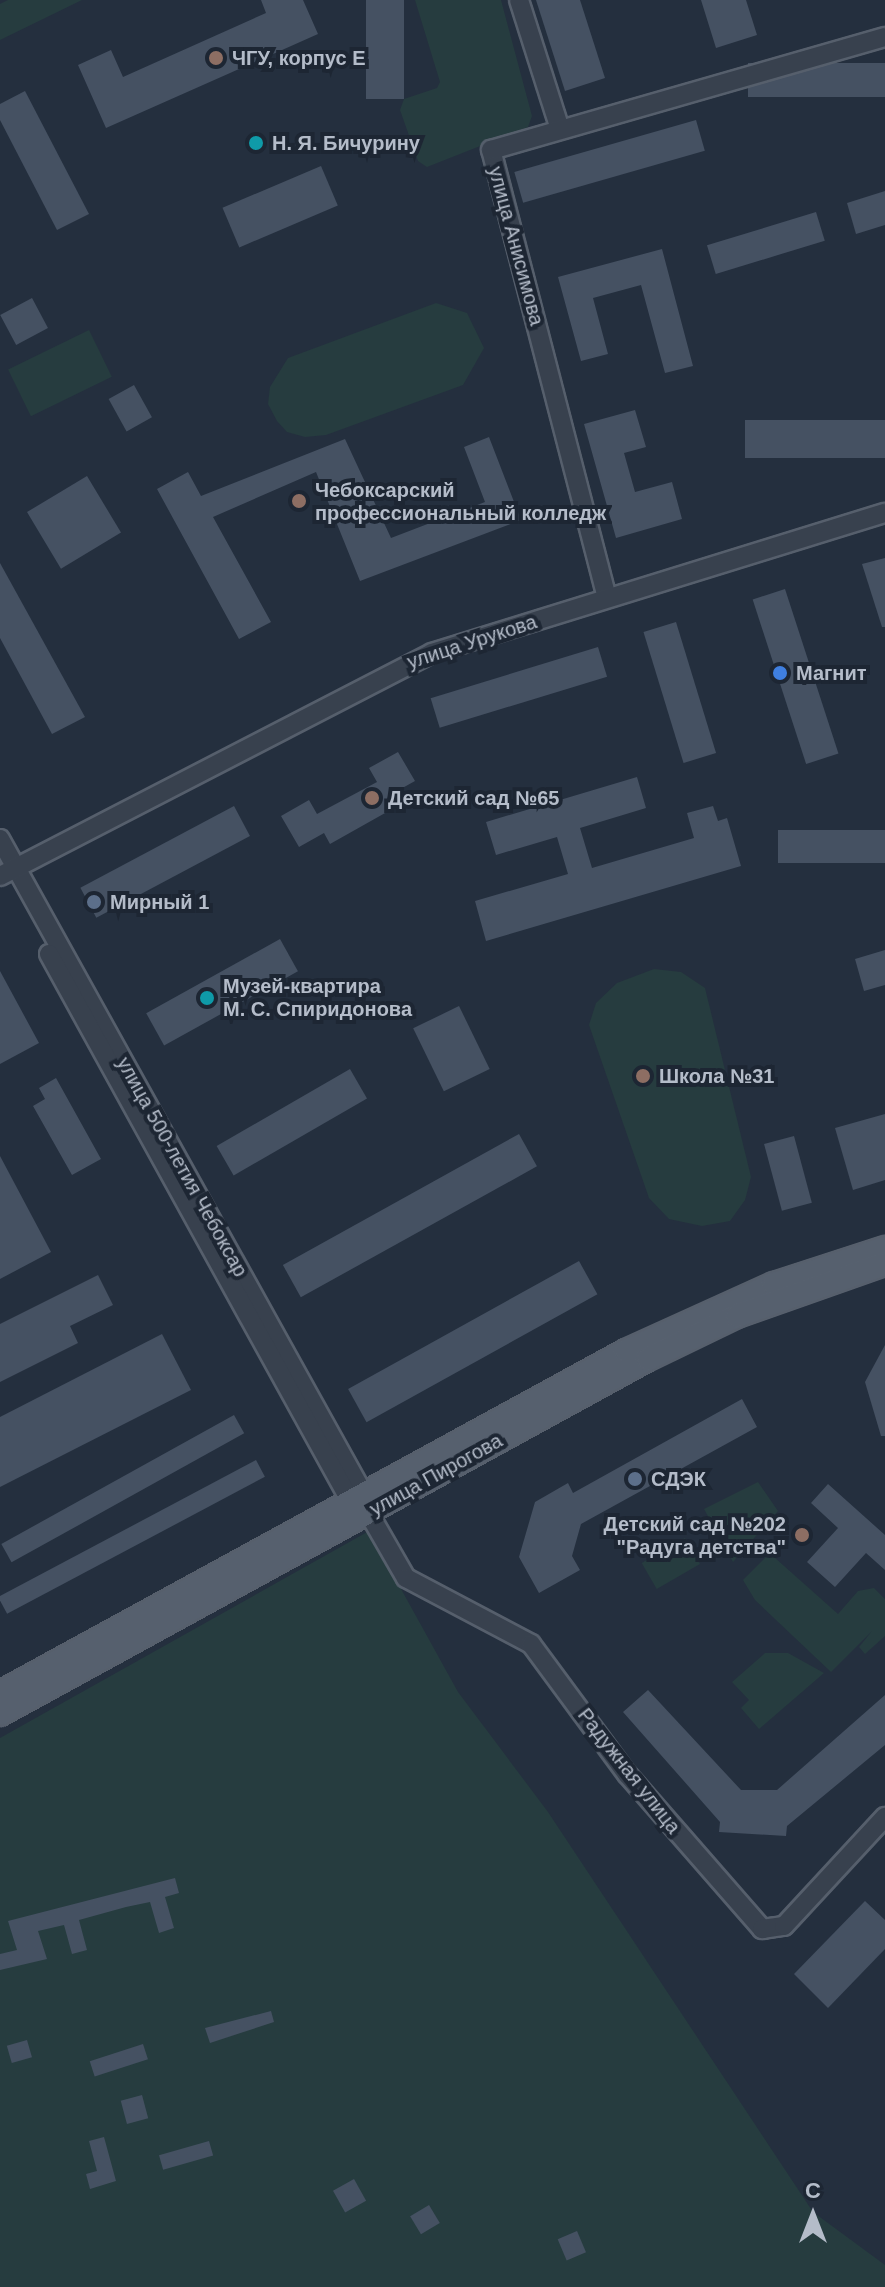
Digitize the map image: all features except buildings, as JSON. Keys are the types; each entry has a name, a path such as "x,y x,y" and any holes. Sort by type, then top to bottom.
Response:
{"main road":[{"name":"улица Пирогова","path":"0,1714 28,1689 361,1503 536,1397 734,1309 885,1248"},
{"name":"улица Пирогова","path":"817,1278 885,1264"},
{"name":"улица Пирогова","path":"0,1693 28,1689"}],"street":[{"path":"519,0 560,129"},
{"name":"улица Анисимова","path":"607,598 491,150 885,37"},
{"name":"улица Урукова","path":"5,870 395,668 607,598 885,513"},
{"name":"улица 500-летия Чебоксар","path":"0,839 5,870 93,1021 361,1503"},
{"name":"Радужная улица","path":"361,1503 406,1578 531,1644 627,1774 762,1929 784,1926 885,1817"}],"green space":[{"path":"8,0 82,0 0,40 0,4"},
{"path":"415,0 501,0 532,116 528,127 427,167 418,161 400,110 404,99 437,88 440,82"},
{"path":"436,303 467,313 484,348 463,385 326,435 305,437 287,432 277,421 268,404 270,387 288,358"},
{"path":"89,330 112,377 31,416 8,369"},
{"path":"654,969 681,972 705,988 751,1177 745,1200 730,1221 702,1226 669,1219 649,1198 589,1025 596,1003 617,983"},
{"path":"758,1482 778,1511 733,1562 704,1509"},
{"path":"369,1531 458,1692 548,1812 813,2212 885,2265 885,2287 0,2287 0,1738"},
{"path":"685,1538 700,1564 657,1589 642,1563"},
{"path":"767,1556 774,1557 838,1614 858,1591 874,1588 885,1599 885,1636 865,1654 859,1647 872,1631 831,1672 755,1600 743,1580"},
{"path":"765,1653 788,1653 824,1673 759,1729 741,1708 749,1700 732,1682"}],"place":[{"name":"ЧГУ, корпус Е","path":"216,58"},
{"name":"Н. Я. Бичурину","path":"256,143"},
{"name":"Чебоксарский профессиональный колледж","path":"299,501"},
{"name":"Магнит","path":"780,673"},
{"name":"Детский сад №65","path":"372,798"},
{"name":"Мирный 1","path":"94,902"},
{"name":"Музей-квартира М. С. Спиридонова","path":"207,998"},
{"name":"Школа №31","path":"643,1076"},
{"name":"СДЭК","path":"635,1479"},
{"name":"Детский сад №202 \"Радуга детства\"","path":"802,1535"}]}
